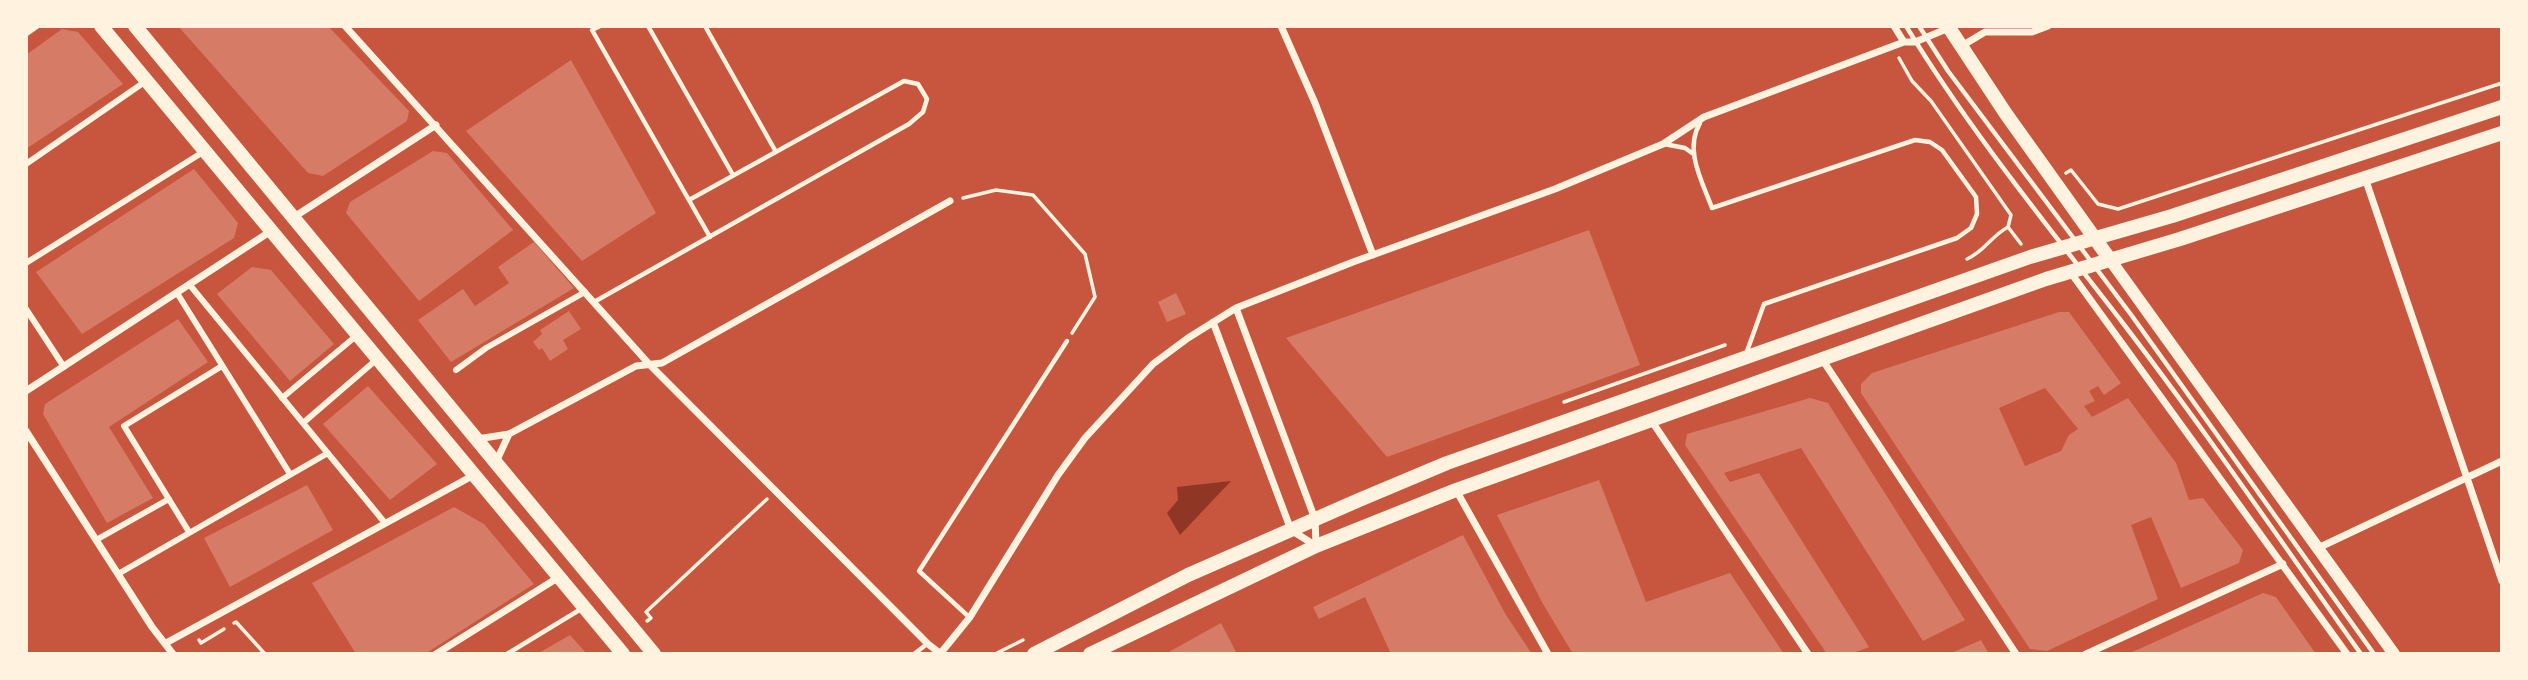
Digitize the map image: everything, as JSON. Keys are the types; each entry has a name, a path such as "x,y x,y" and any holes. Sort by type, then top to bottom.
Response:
{"main road":[{"path":"101,26 623,654"},
{"path":"135,26 654,654"},
{"path":"1948,27 2111,261"},
{"path":"1034,654 1188,575 1447,463 2069,245 2185,211 2502,107"},
{"path":"1090,654 1316,546 1456,489 2081,269 2502,133"}],"street":[{"path":"26,33 36,26"},
{"path":"345,26 650,365 941,654 970,617 1058,475 1085,438 1153,364 1213,322 1236,308 1555,189 1663,144 1704,117 1904,43 1915,42 1948,27"},
{"path":"1281,26 1315,103 1373,255"},
{"path":"1894,26 1904,43"},
{"path":"1960,47 1985,32 2032,32 2048,26"},
{"path":"26,164 146,81"},
{"path":"293,217 436,125"},
{"path":"26,263 205,150"},
{"path":"2365,178 2502,580"},
{"path":"477,439 509,434 636,366 662,363 950,201"},
{"path":"26,391 271,231"},
{"path":"2111,261 2394,654"},
{"path":"2081,269 2347,654"},
{"path":"190,284 385,523"},
{"path":"456,370 498,341 585,292"},
{"path":"177,293 290,474"},
{"path":"1236,308 1315,519 1316,546"},
{"path":"26,309 64,367"},
{"path":"1213,322 1291,530 1316,546"},
{"path":"282,398 357,334"},
{"path":"303,423 378,359"},
{"path":"1822,359 2016,654"},
{"path":"189,532 124,426 222,366"},
{"path":"1651,419 1808,654"},
{"path":"26,431 152,627 173,654"},
{"path":"496,462 509,434"},
{"path":"118,574 328,453"},
{"path":"2318,548 2502,461"},
{"path":"166,643 474,475"},
{"path":"1456,489 1548,654"},
{"path":"96,540 169,499"},
{"path":"2086,654 2283,564"},
{"path":"436,654 559,577"}],"lane":[{"path":"600,26 592,30 710,237"},
{"path":"648,26 733,175"},
{"path":"705,26 776,152"},
{"path":"1906,26 1937,78 2027,202 2069,245 2081,269 2131,334 2361,654"},
{"path":"1919,26 2069,245 2081,269 2374,654"},
{"path":"594,302 909,124 923,112 927,99 918,84 904,81 689,200"},
{"path":"1704,117 1695,130 1692,153 1712,208 1915,140 1930,142 1942,150 1976,197 1978,214 1971,228 1957,238 1764,304 1744,358"},
{"path":"1663,144 1685,148 1692,153"},
{"path":"970,617 919,571 1068,341"},
{"path":"507,654 584,607"},
{"path":"914,654 928,644"}],"path":[{"path":"2054,182 2071,170 2098,204 2118,209 2502,83"},
{"path":"950,201 996,190 1033,195 1085,254 1095,297 1068,341"},
{"path":"2011,215 2027,202"},
{"path":"635,631 651,618 646,612 776,490"},
{"path":"196,635 201,643 236,622 265,654"}],"shaded area":[{"path":"1231,481 1180,535 1167,513 1178,500 1177,487"}],"building":[{"path":"178,26 328,26 409,111 407,121 323,176 308,173"},
{"path":"62,29 78,32 123,84 26,149 26,55"},
{"path":"571,60 656,213 582,261 466,131"},
{"path":"433,151 447,153 513,230 419,301 346,213 350,202"},
{"path":"194,169 238,223 234,238 82,334 36,272"},
{"path":"1589,230 1640,365 1387,457 1286,338"},
{"path":"534,242 574,288 451,362 418,320 463,289 475,306 509,283 498,267"},
{"path":"252,267 271,270 334,344 290,381 217,294"},
{"path":"1176,293 1186,314 1167,322 1158,302"},
{"path":"569,311 581,329 563,340 568,349 550,361 542,348 539,350 533,342 542,334 540,330"},
{"path":"2059,312 2069,312 2121,383 2104,395 2098,386 2089,391 2095,401 2084,406 2092,417 2128,398 2176,463 2189,500 2203,498 2243,550 2239,563 2181,588 2151,517 2131,525 2158,599 2047,651 2030,649 1861,393 1861,384 1872,373","holes":["2045,388 2078,429 2069,435 2061,451 2025,466 1999,408"]},
{"path":"178,319 208,362 109,427 153,498 107,523 43,414 45,404"},
{"path":"368,386 437,464 390,500 323,424"},
{"path":"1810,398 1828,403 1965,620 1923,641 1801,448 1724,473 1730,482 1759,473 1869,647 1851,654 1827,654 1685,445 1687,434"},
{"path":"1599,480 1646,602 1730,573 1784,654 1573,654 1543,604 1497,515"},
{"path":"307,485 333,530 230,587 204,538"},
{"path":"454,507 484,524 534,584 425,654 356,654 312,583"},
{"path":"1463,535 1506,615 1532,654 1391,654 1365,597 1319,619 1313,607"},
{"path":"2263,593 2276,597 2316,654 2128,654"},
{"path":"1221,623 1237,654 1165,654"},
{"path":"570,635 587,654 537,654"},
{"path":"1981,640 1989,654 1949,654"}]}
